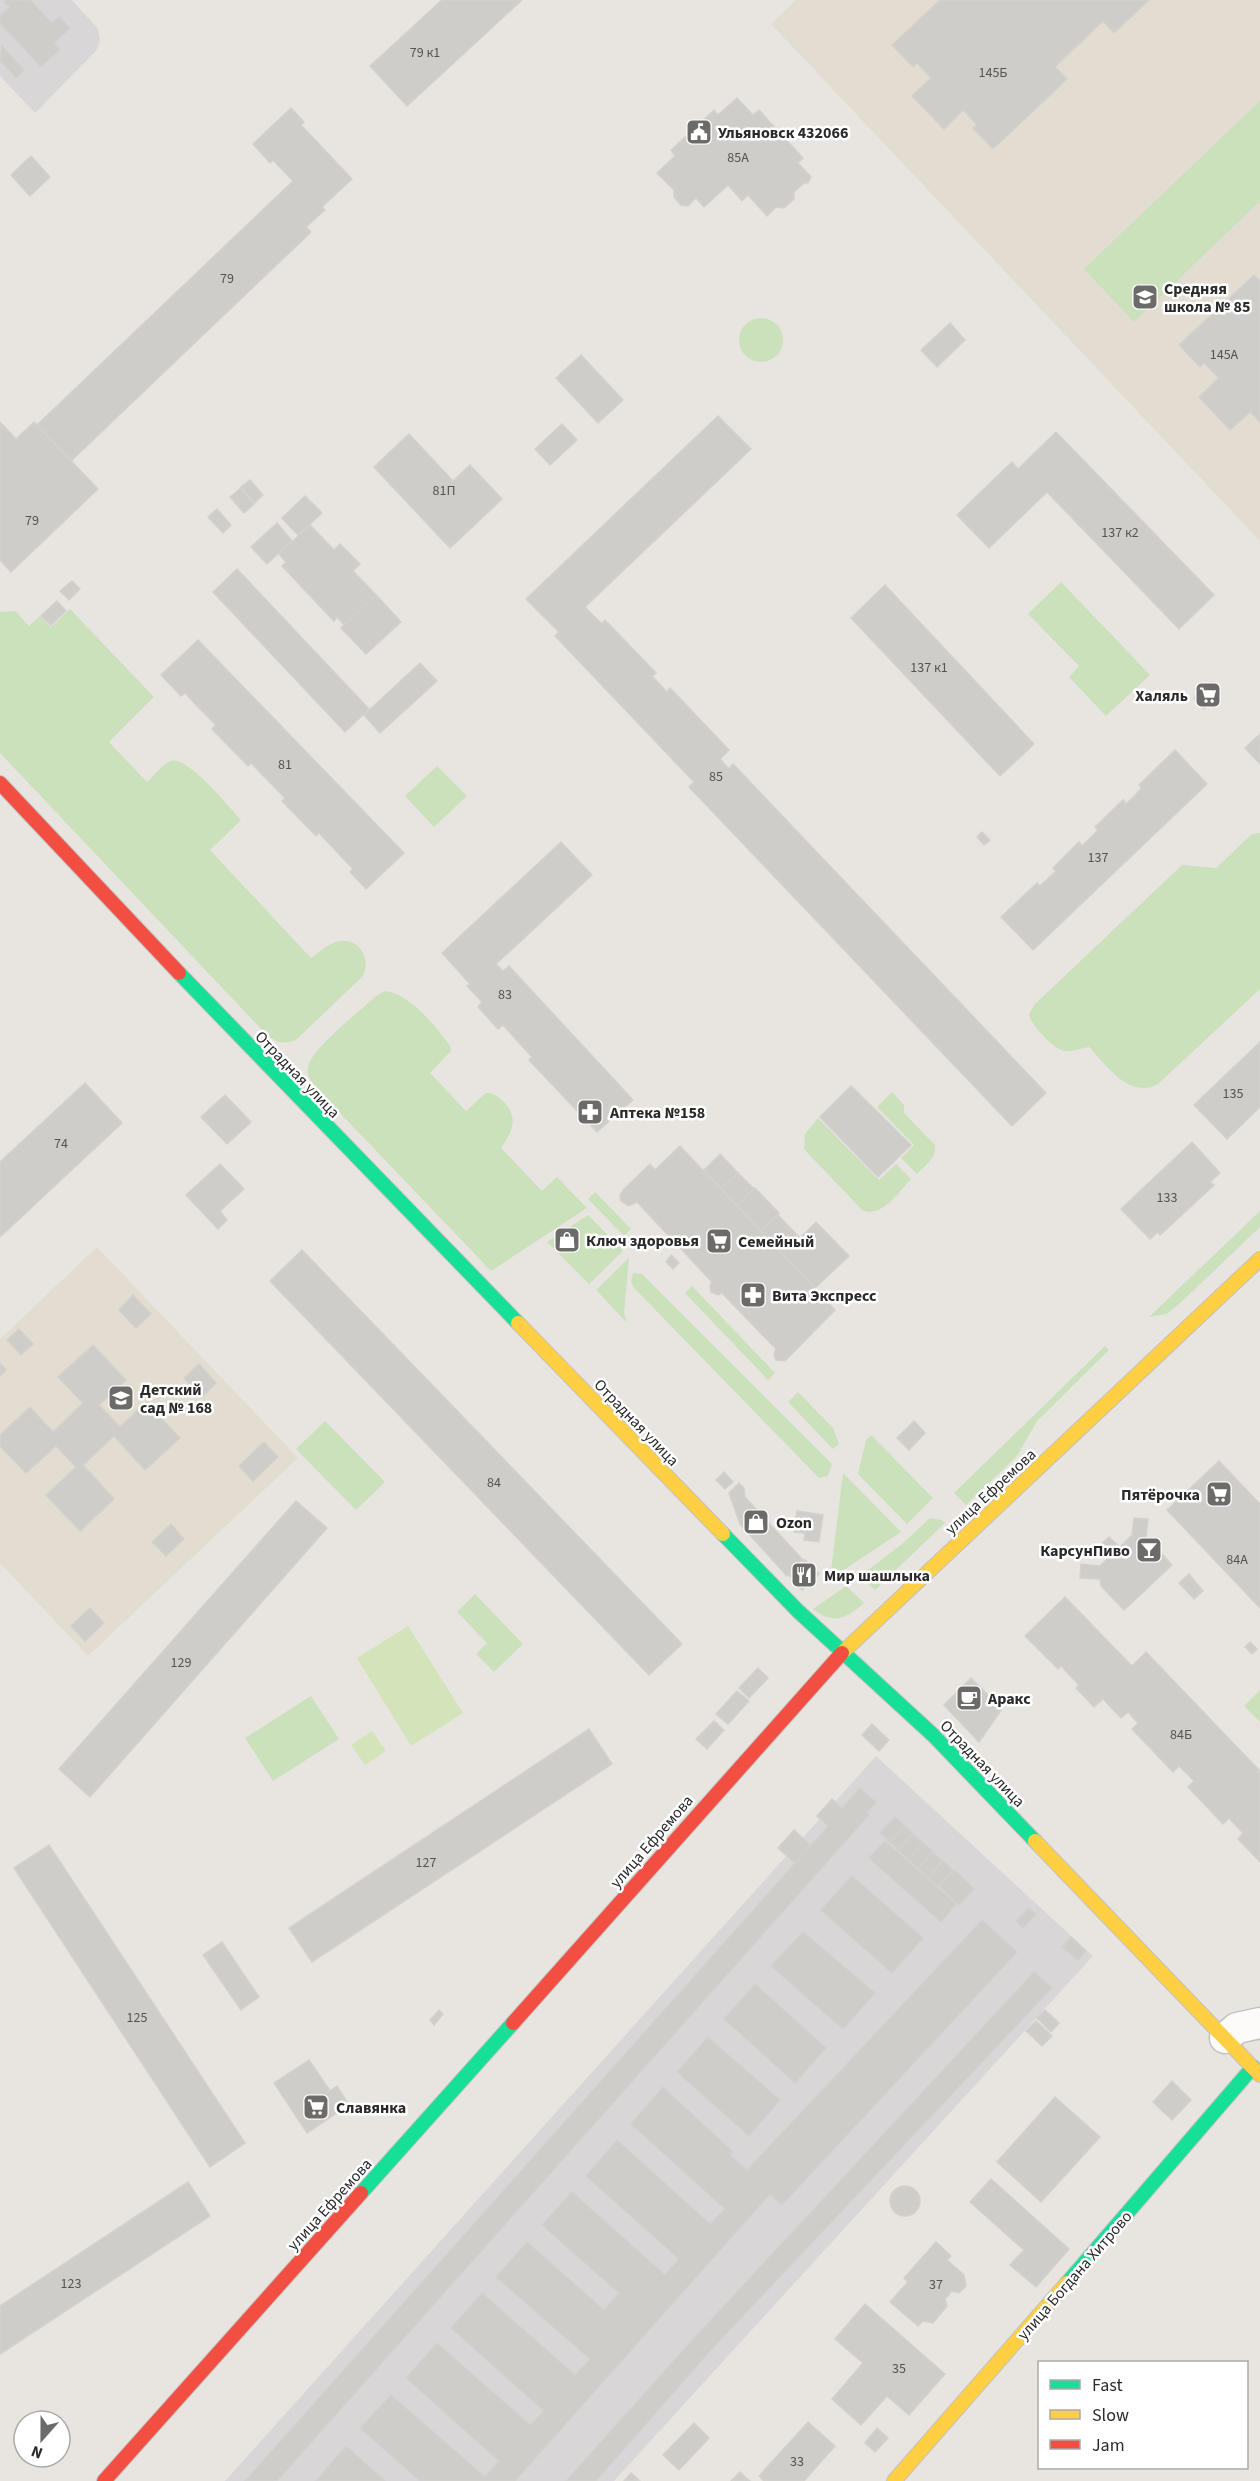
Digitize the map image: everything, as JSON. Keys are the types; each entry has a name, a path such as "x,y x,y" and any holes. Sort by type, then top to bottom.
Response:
{"street":[{"name":"Отрадная улица","path":"0,783 284,1083 782,1594 842,1653 933,1735 1257,2071"},
{"name":"улица Ефремова","path":"104,2481 842,1653 1260,1259"},
{"path":"1226,2038 1237,2028 1260,2023"},
{"name":"улица Богдана Хитрово","path":"894,2481 1186,2147 1257,2071"}],"shaded area":[{"path":"0,0 72,0 98,29 100,41 96,51 35,113 0,76"},
{"name":"Средняя школа № 85","path":"796,0 1260,0 1260,541 771,24"},
{"name":"Детский сад № 168","path":"97,1247 298,1458 88,1656 0,1563 0,1339"},
{"path":"876,1756 1093,1956 614,2481 225,2481"}],"green space":[{"path":"1260,101 1260,201 1134,322 1084,269"},
{"path":"761,318 777,324 783,340 777,356 761,362 745,356 739,340 745,324"},
{"path":"1061,582 1150,675 1106,716 1069,677 1079,666 1028,614"},
{"path":"70,609 154,697 109,742 147,782 161,767 171,761 178,761 197,774 218,794 241,820 210,850 311,958 340,941 354,943 363,952 366,965 362,977 297,1039 280,1042 264,1032 0,753 0,612 15,611 29,626 40,616 51,627"},
{"path":"437,766 467,796 434,827 405,796"},
{"path":"1260,833 1260,989 1158,1084 1148,1088 1138,1088 1119,1078 1089,1047 1071,1051 1060,1050 1043,1036 1029,1014 1035,1004 1182,865 1216,868 1252,834"},
{"path":"384,991 403,997 412,1004 430,1021 450,1046 451,1051 430,1073 466,1111 486,1093 501,1099 513,1118 509,1136 501,1148 542,1191 557,1177 587,1208 491,1271 309,1078 309,1064 320,1048"},
{"path":"892,1092 904,1105 904,1113 935,1145 932,1158 917,1174 901,1158 914,1145 877,1107"},
{"path":"818,1118 879,1180 896,1164 911,1179 883,1208 869,1212 862,1210 804,1149 805,1134"},
{"path":"595,1192 631,1229 624,1236 588,1199"},
{"path":"1260,1211 1260,1227 1177,1306 1166,1314 1149,1317"},
{"path":"588,1215 623,1251 589,1284 547,1242"},
{"path":"629,1258 624,1313 627,1323 596,1290"},
{"path":"633,1273 642,1274 832,1464 828,1476 819,1478 634,1288 631,1281"},
{"path":"692,1286 775,1373 768,1380 685,1293"},
{"path":"1105,1346 1109,1350 1037,1421 1017,1456 966,1505 954,1493"},
{"path":"798,1392 833,1428 839,1444 833,1449 788,1402"},
{"path":"325,1421 385,1482 356,1510 296,1449"},
{"path":"871,1435 933,1498 907,1524 858,1474 866,1440"},
{"path":"843,1473 901,1532 830,1579"},
{"path":"930,1518 945,1523 875,1590 860,1576 902,1544"},
{"path":"846,1586 864,1603 851,1613 833,1618 813,1609"},
{"path":"475,1594 523,1644 494,1672 476,1654 487,1643 457,1612"},
{"path":"408,1626 463,1713 411,1746 357,1658"},
{"path":"1260,1690 1260,1722 1244,1706"},
{"path":"311,1696 339,1739 273,1781 245,1738"},
{"path":"372,1731 386,1751 365,1765 351,1745"}],"building":[{"path":"6,0 30,0 52,23 59,17 70,28 54,43 60,49 41,67 0,23 0,16 10,7 4,2"},
{"path":"442,0 522,0 407,106 370,66"},
{"path":"940,0 1149,0 1114,33 1103,21 1055,67 1067,79 993,149 973,128 977,125 963,110 944,129 912,96 931,78 917,63 913,67 892,45"},
{"path":"2,46 24,70 16,78 0,60"},
{"path":"737,98 753,115 759,110 803,158 798,163 811,177 808,183 804,183 794,192 794,199 784,208 776,207 767,216 748,195 742,201 728,185 704,207 696,198 688,206 681,205 674,197 674,190 657,173 675,156 671,150 714,110 718,115"},
{"path":"291,108 304,122 301,125 352,179 322,207 325,210 306,227 311,232 71,461 37,425 293,181 273,160 270,163 253,144"},
{"path":"31,156 50,177 30,196 11,175"},
{"path":"1254,275 1260,281 1260,422 1250,412 1230,430 1199,397 1219,378 1204,363 1200,367 1179,345"},
{"path":"950,323 965,340 937,367 921,350"},
{"path":"581,355 623,400 598,423 556,378"},
{"path":"718,416 751,449 585,607 602,624 605,620 656,673 652,676 667,692 670,688 729,750 720,759 729,769 733,764 1046,1093 1012,1126 689,787 694,782 555,636 559,632 526,599"},
{"path":"0,422 16,439 34,422 98,489 11,572 0,560"},
{"path":"562,424 577,440 550,465 535,449"},
{"path":"1056,432 1214,595 1179,629 1047,492 989,548 957,515 1012,462 1018,469"},
{"path":"409,434 453,481 470,465 502,499 450,548 374,467"},
{"path":"250,480 263,495 255,503 241,487"},
{"path":"241,488 254,504 244,513 230,497"},
{"path":"305,496 322,513 298,535 282,518"},
{"path":"217,509 231,525 223,533 208,517"},
{"path":"277,523 292,541 267,564 251,547"},
{"path":"310,525 334,550 340,544 360,564 353,571 376,595 344,625 337,617 334,621 282,566 286,562 279,554"},
{"path":"237,569 369,709 345,732 213,592"},
{"path":"72,581 80,589 69,600 60,591"},
{"path":"885,585 1034,744 1000,776 851,618"},
{"path":"376,595 401,622 366,654 341,628"},
{"path":"57,601 66,611 51,625 41,616"},
{"path":"198,640 404,853 366,889 350,872 353,869 319,833 316,836 282,801 285,798 251,763 248,766 212,729 216,725 185,693 181,696 161,675"},
{"path":"420,663 437,681 380,733 364,715"},
{"name":"Халяль","path":"1211,682 1221,693 1204,709 1194,698"},
{"path":"1260,734 1260,764 1245,748"},
{"path":"1175,750 1207,784 1033,950 1001,917 1037,883 1040,886 1056,871 1053,868 1079,842 1082,846 1098,830 1095,827 1123,800 1126,804 1142,788 1139,785"},
{"path":"982,832 990,840 984,845 977,837"},
{"path":"561,842 592,875 496,964 503,971 509,966 633,1100 597,1132 529,1060 532,1057 503,1025 498,1029 478,1007 482,1002 467,986 470,984 442,953"},
{"path":"1260,1042 1260,1107 1227,1139 1194,1105"},
{"path":"85,1083 122,1123 0,1237 0,1162"},
{"path":"851,1086 911,1145 878,1177 820,1117"},
{"path":"225,1095 251,1122 227,1144 201,1117"},
{"path":"1192,1142 1220,1173 1210,1182 1214,1185 1160,1235 1158,1232 1150,1239 1121,1209"},
{"path":"680,1146 835,1310 785,1361 776,1360 774,1355 776,1349 722,1293 718,1295 711,1292 712,1282 637,1202 629,1206 621,1201 620,1195 624,1189 650,1164 655,1170"},
{"path":"720,1154 738,1173 721,1188 704,1170"},
{"path":"220,1164 244,1189 220,1211 227,1220 218,1229 186,1195"},
{"path":"738,1173 754,1189 737,1205 721,1189"},
{"path":"755,1188 779,1213 761,1231 737,1205"},
{"path":"778,1215 800,1238 816,1222 849,1256 815,1288 761,1231"},
{"path":"302,1250 682,1644 649,1675 270,1281"},
{"path":"671,1255 679,1263 673,1269 666,1262"},
{"path":"133,1295 151,1314 136,1328 119,1310"},
{"path":"19,1329 33,1344 21,1355 7,1340"},
{"path":"93,1345 126,1380 99,1405 120,1427 146,1402 180,1438 145,1470 114,1436 83,1465 114,1499 80,1531 46,1495 76,1467 56,1446 26,1473 0,1446 0,1435 30,1407 53,1432 83,1403 58,1377"},
{"path":"0,1363 6,1370 0,1376"},
{"path":"199,1364 216,1383 202,1397 184,1378"},
{"path":"914,1421 925,1433 909,1450 897,1438"},
{"path":"264,1442 278,1457 253,1481 239,1466"},
{"path":"1219,1461 1260,1504 1260,1608 1167,1510"},
{"path":"724,1472 733,1482 725,1489 716,1480"},
{"path":"739,1483 744,1488 745,1497 803,1560 787,1576 740,1524 729,1493"},
{"path":"296,1501 327,1528 90,1797 59,1769"},
{"path":"797,1511 823,1515 819,1542 804,1540 805,1533 794,1532"},
{"path":"1134,1518 1148,1519 1146,1537 1172,1565 1124,1610 1101,1586 1100,1579 1080,1578 1081,1564 1100,1566 1108,1558 1099,1546 1109,1537 1120,1547 1132,1535"},
{"path":"171,1524 184,1539 166,1556 152,1542"},
{"name":"Мир шашлыка","path":"805,1560 819,1574 802,1590 789,1575"},
{"path":"1189,1574 1203,1591 1194,1599 1179,1583"},
{"path":"1065,1597 1132,1666 1146,1652 1260,1771 1260,1862 1238,1839 1243,1833 1229,1818 1223,1824 1188,1787 1194,1781 1179,1766 1173,1772 1132,1729 1138,1723 1128,1712 1121,1718 1103,1699 1094,1707 1076,1688 1079,1685 1061,1666 1058,1669 1025,1636"},
{"path":"90,1608 104,1623 85,1641 71,1626"},
{"path":"1250,1642 1257,1649 1252,1654 1245,1647"},
{"path":"758,1668 768,1678 749,1698 739,1688"},
{"path":"971,1678 1002,1709 979,1742 944,1705"},
{"path":"737,1691 749,1701 728,1724 716,1714"},
{"path":"714,1721 724,1730 707,1749 696,1739"},
{"path":"872,1724 889,1740 879,1751 862,1735"},
{"path":"589,1729 612,1764 312,1962 289,1928"},
{"path":"860,1788 876,1802 867,1812 869,1815 277,2481 245,2481 828,1826 817,1816 832,1799 842,1808"},
{"path":"895,1817 905,1826 890,1842 880,1833"},
{"path":"905,1826 913,1833 898,1850 890,1842"},
{"path":"794,1830 811,1846 795,1863 778,1848"},
{"path":"913,1834 923,1843 908,1859 898,1850"},
{"path":"885,1841 956,1904 941,1922 869,1858"},
{"path":"923,1843 933,1851 918,1868 908,1859"},
{"path":"49,1845 245,2143 210,2167 14,1868"},
{"path":"933,1852 942,1861 928,1877 918,1869"},
{"path":"943,1861 953,1870 937,1886 928,1877"},
{"path":"954,1870 974,1889 959,1905 939,1886"},
{"path":"852,1876 923,1938 892,1973 821,1910"},
{"path":"1029,1908 1036,1914 1023,1928 1016,1921"},
{"path":"982,1920 1017,1952 782,2205 770,2194 515,2481 420,2481 360,2428 391,2395 485,2477 499,2461 406,2378 437,2343 530,2425 544,2411 451,2328 482,2293 575,2375 590,2359 496,2277 527,2242 604,2310 619,2293 542,2225 572,2192 665,2275 679,2259 586,2176 617,2140 710,2224 725,2209 631,2124 663,2087 733,2152 730,2155 747,2170"},
{"path":"803,1932 875,1993 843,2029 771,1966"},
{"path":"1071,1937 1086,1951 1078,1960 1062,1947"},
{"path":"222,1942 259,1997 241,2010 203,1955"},
{"path":"1034,1972 1052,1988 711,2350 596,2481 566,2481 695,2337"},
{"path":"755,1984 826,2048 795,2083 724,2019"},
{"path":"439,2010 443,2014 434,2025 430,2020"},
{"path":"1045,2010 1059,2023 1051,2032 1037,2018"},
{"path":"1036,2021 1052,2036 1042,2046 1026,2031"},
{"path":"708,2037 780,2100 749,2136 677,2072"},
{"path":"309,2060 330,2091 337,2086 349,2105 307,2133 274,2083"},
{"path":"1172,2081 1191,2100 1172,2120 1153,2102"},
{"path":"1055,2097 1100,2137 1041,2202 997,2162"},
{"path":"991,2179 1069,2249 1036,2287 1010,2265 1024,2250 970,2202"},
{"path":"188,2182 210,2216 0,2354 0,2306"},
{"path":"905,2186 911,2187 919,2195 919,2207 911,2215 905,2216 899,2215 891,2207 890,2201 891,2195 899,2187"},
{"path":"936,2242 951,2256 947,2260 964,2275 966,2286 959,2293 952,2291 945,2299 947,2306 933,2323 923,2321 918,2326 890,2302 908,2282 904,2278"},
{"path":"865,2304 945,2374 909,2415 887,2396 861,2425 832,2399 863,2363 835,2339"},
{"path":"808,2422 835,2446 804,2481 764,2481 759,2476"},
{"path":"694,2423 709,2438 679,2470 663,2455"},
{"path":"877,2428 888,2438 875,2452 865,2443"},
{"path":"346,2446 385,2481 316,2481"},
{"path":"740,2472 750,2481 731,2481"},
{"path":"631,2473 639,2480 624,2481"}],"traffic: fast":[{"path":"179,973 518,1323"},
{"path":"723,1534 798,1611 933,1735 1035,1841"},
{"path":"361,2193 513,2023"},
{"path":"1067,2283 1253,2067"}],"traffic: slow":[{"path":"842,1653 1260,1259"},
{"path":"518,1323 723,1534"},
{"path":"1035,1841 1260,2075"},
{"path":"894,2481 1067,2283"}],"traffic: jam":[{"path":"0,783 179,973"},
{"path":"513,2023 842,1653"},
{"path":"104,2481 361,2193"}],"place":[{"name":"Ульяновск 432066","path":"699,132"},
{"name":"Средняя школа № 85","path":"1145,297"},
{"name":"Халяль","path":"1208,695"},
{"name":"Аптека №158","path":"590,1112"},
{"name":"Ключ здоровья","path":"567,1240"},
{"name":"Семейный","path":"719,1241"},
{"name":"Вита Экспресс","path":"753,1295"},
{"name":"Детский сад № 168","path":"121,1398"},
{"name":"Пятёрочка","path":"1219,1494"},
{"name":"Ozon","path":"756,1522"},
{"name":"КарсунПиво","path":"1149,1550"},
{"name":"Мир шашлыка","path":"804,1575"},
{"name":"Аракc","path":"969,1698"},
{"name":"Славянка","path":"316,2107"}]}
